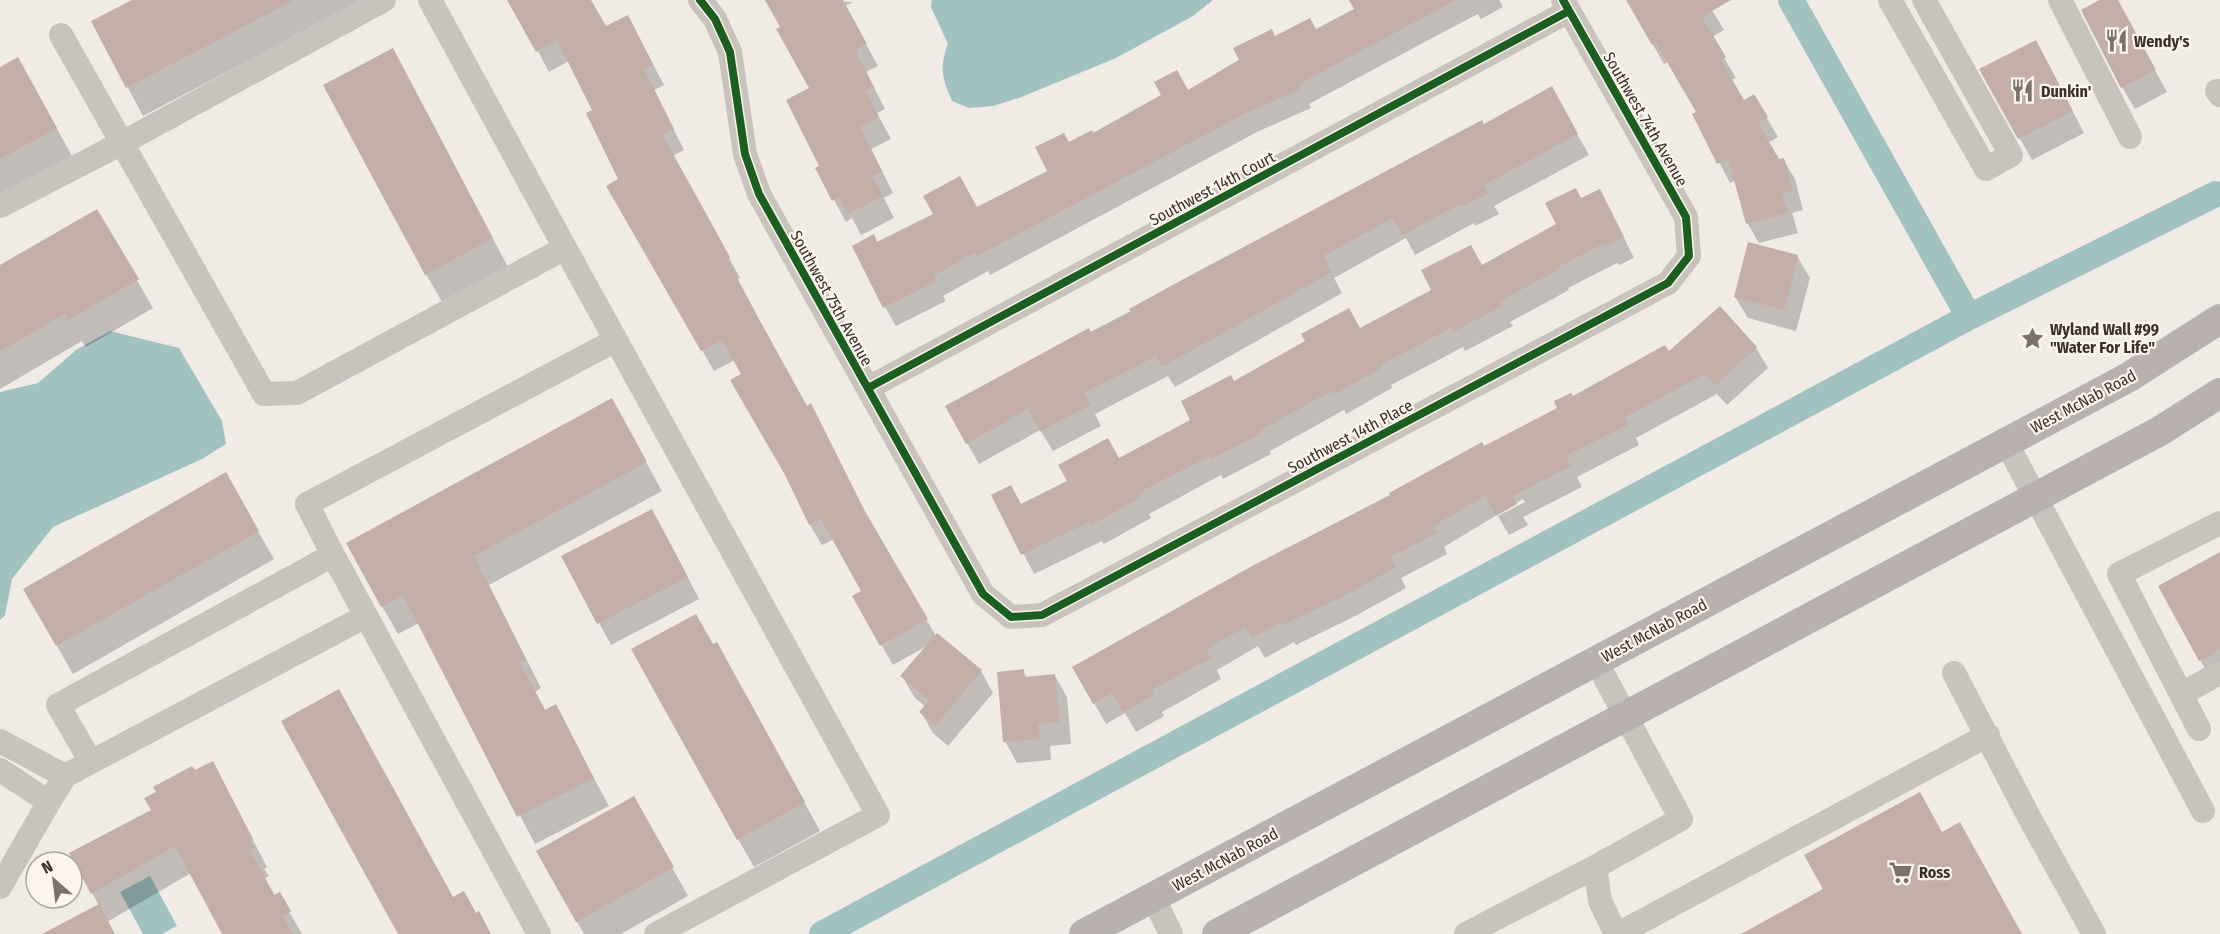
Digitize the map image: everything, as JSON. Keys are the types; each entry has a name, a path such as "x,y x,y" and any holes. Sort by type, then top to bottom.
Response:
{"main road":[{"name":"West McNab Road","path":"1084,934 2129,377 2220,319"},
{"path":"1216,934 2160,431 2220,393"}],"street":[{"path":"0,206 122,143 384,0"},
{"path":"430,0 878,815 656,934"},
{"name":"Southwest 75th Avenue","path":"700,0 715,19 730,52 745,154 759,194 983,594 1011,617"},
{"path":"1890,0 1986,169 2011,155 1924,0"},
{"path":"2060,0 2130,137"},
{"name":"Southwest 14th Court","path":"868,388 1566,6"},
{"name":"Southwest 74th Avenue","path":"1566,6 1686,216 1689,256"},
{"path":"61,35 264,394 297,393 565,248"},
{"name":"Southwest 14th Place","path":"1011,617 1042,615 1668,283 1689,256"},
{"path":"539,934 307,504 616,340"},
{"path":"2006,442 2203,811"},
{"path":"2083,585 2119,574 2220,523"},
{"path":"91,762 58,705 333,555"},
{"path":"2119,574 2199,729"},
{"path":"0,887 65,776 366,616"},
{"path":"1466,934 1681,819 1596,661"},
{"path":"1954,673 2029,817 2094,934"},
{"path":"2181,694 2220,673"},
{"path":"1595,867 1600,901 1617,934 1988,735"},
{"path":"0,741 65,776"},
{"path":"0,770 49,802"},
{"path":"1153,897 1171,934"}],"water":[{"path":"932,0 1213,0 1193,16 1116,58 1019,98 993,106 969,108 952,101 946,86 943,60 948,44 931,7"},
{"path":"110,331 179,348 222,421 226,444 202,459 53,527 12,579 5,615 0,620 0,392 38,383 76,350"},
{"path":"150,876 177,926 162,934 143,934 120,892"}],"building":[{"path":"132,0 294,0 126,88 91,21"},
{"path":"507,0 591,0 606,26 628,15 653,64 644,69 674,129 662,134 730,257 727,259 759,319 807,406 811,403 863,508 928,619 880,646 852,596 861,591 821,519 809,525 785,475 730,380 741,374 722,340 701,351 606,186 618,179 586,113 592,110 557,40 536,52"},
{"path":"765,0 843,0 867,44 855,50 874,87 866,91 879,117 860,127 882,171 872,176 883,196 848,214 839,197 832,201 815,168 819,166 786,100 809,88 776,29 780,27"},
{"path":"1349,0 1456,0 1299,84 1301,89 1246,113 977,256 975,252 933,276 936,281 883,308 852,246 874,234 877,242 933,214 923,196 960,176 977,207 1047,171 1035,147 1064,133 1069,142 1092,130 1093,133 1161,95 1154,82 1177,70 1188,90 1239,60 1233,48 1272,29 1275,36 1310,18 1316,29 1354,9"},
{"path":"1626,0 1731,0 1702,17 1726,57 1721,60 1744,100 1754,94 1768,117 1758,123 1779,159 1784,158 1793,191 1782,193 1788,213 1746,224 1728,158 1717,164 1692,114 1696,112 1656,43 1652,45"},
{"name":"Wendy's","path":"2099,0 2118,0 2156,70 2121,88 2081,10"},
{"name":"Dunkin'","path":"2036,40 2073,111 2018,139 1979,69"},
{"path":"393,48 493,238 425,275 323,85"},
{"path":"18,57 57,128 0,159 0,67"},
{"path":"1552,86 1578,134 1484,185 1488,193 1462,207 1461,204 1402,235 1393,218 1323,256 1332,272 1162,367 1156,356 1084,393 1091,405 1040,431 1028,409 966,444 945,406 1089,328 1091,332 1131,312 1129,309 1180,281 1482,120 1484,124"},
{"path":"1576,188 1581,198 1600,189 1624,237 1606,246 1605,243 1558,267 1559,269 1500,301 1503,306 1453,332 1451,328 1380,365 1382,368 1334,394 1331,391 1259,431 1261,434 1211,459 1209,456 1138,493 1141,497 1091,525 1089,522 1021,555 991,495 1011,485 1021,504 1067,481 1058,465 1108,438 1119,458 1190,420 1181,401 1231,375 1234,381 1305,341 1301,334 1349,308 1360,328 1431,290 1421,270 1471,245 1482,265 1556,224 1545,203"},
{"path":"97,209 139,279 68,320 65,314 0,351 0,265"},
{"path":"1748,242 1798,255 1784,310 1734,297"},
{"path":"1720,306 1757,347 1715,386 1705,374 1625,417 1629,424 1566,456 1571,466 1513,496 1517,504 1496,516 1485,496 1433,526 1437,533 1390,557 1396,567 1346,595 1283,625 1281,622 1252,638 1245,627 1206,649 1211,658 1151,690 1154,695 1123,712 1112,693 1093,704 1072,667 1252,566 1390,495 1389,493 1482,442 1484,446 1557,408 1554,401 1571,393 1573,396 1665,345 1669,351"},
{"path":"612,398 647,462 474,556 526,660 520,663 545,710 556,704 594,778 517,817 403,595 381,607 346,543"},
{"path":"226,472 259,531 56,646 23,589"},
{"path":"652,509 688,577 597,624 561,556"},
{"path":"2220,552 2220,649 2199,661 2158,586"},
{"path":"696,614 713,644 717,642 805,802 737,840 631,649"},
{"path":"937,633 982,670 935,726 919,712 929,700 900,676"},
{"path":"1024,669 1024,677 1055,674 1060,722 1038,724 1039,739 1003,742 997,672"},
{"path":"339,689 453,897 464,891 476,913 479,911 491,934 398,934 281,721"},
{"path":"213,761 253,839 250,840 254,848 250,850 274,895 280,892 291,911 283,916 293,934 222,934 175,846 91,894 84,881 84,850 75,850 151,810 144,798 156,792 153,787 192,766 195,770"},
{"name":"Ross","path":"1920,792 1942,832 1960,822 2022,934 1741,934 1823,889 1804,855"},
{"path":"634,796 674,867 576,922 536,851"},
{"path":"99,904 115,934 42,934"}],"waterway":[{"path":"1791,0 1969,317"},
{"path":"822,934 1969,317 2216,194"}],"cycle path":[{"path":"700,0 715,19 730,52 745,154 759,194 983,594 1011,617 1042,615 1668,283 1689,256 1686,217 1563,0"},
{"path":"868,388 1569,11"}],"place":[{"name":"Wendy's","path":"2116,41"},
{"name":"Dunkin'","path":"2023,91"},
{"name":"Wyland Wall #99 \"Water For Life\"","path":"2032,338"},
{"name":"Ross","path":"1901,872"}]}
